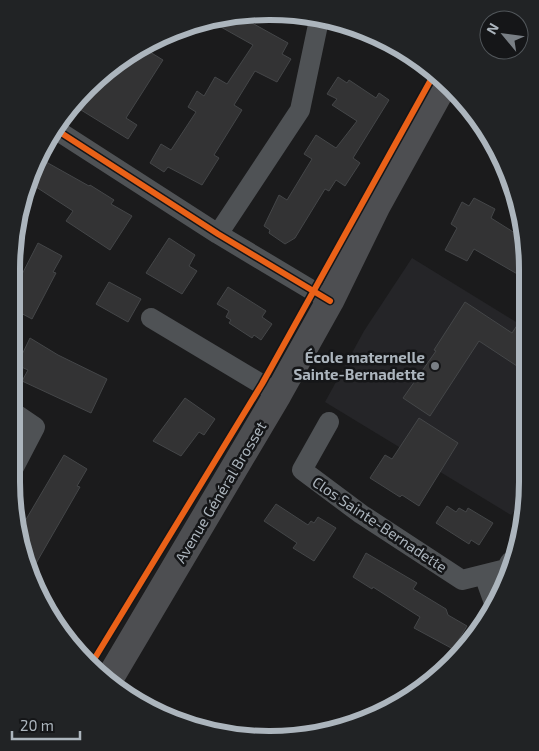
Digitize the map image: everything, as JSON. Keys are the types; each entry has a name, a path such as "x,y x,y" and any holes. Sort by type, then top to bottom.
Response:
{"main road":[{"name":"Avenue Général Brosset","path":"112,674 278,394 330,302 376,207 441,89"},
{"name":"Avenue Général Brosset","path":"330,302 393,216 455,103"}],"street":[{"path":"218,234 300,110 317,25"},
{"path":"61,133 218,234 330,302"},
{"path":"151,318 278,394"},
{"path":"20,417 35,427 20,455"},
{"name":"Clos Sainte-Bernadette","path":"329,422 302,470 361,514 462,580 503,570"},
{"path":"484,575 491,595"}],"shaded area":[{"name":"École maternelle Sainte-Bernadette","path":"412,258 519,324 519,481 517,508 511,515 325,402 364,331"}],"building":[{"path":"249,21 288,43 282,54 291,59 277,82 255,71 234,105 242,110 214,155 219,158 202,185 168,167 164,172 150,163 161,144 171,150 196,112 188,107 197,91 204,96 215,77 227,84 253,45 218,26"},
{"path":"149,51 163,60 126,118 137,125 128,139 81,110 90,96 105,82 145,53"},
{"path":"338,77 347,83 349,80 376,98 379,93 389,100 353,158 360,163 345,186 336,180 329,191 325,189 295,238 285,244 269,233 270,230 264,226 279,195 287,200 312,159 304,154 316,135 336,148 357,121 332,105 337,99 327,94"},
{"path":"45,161 114,200 111,204 132,216 110,250 66,221 73,211 34,186"},
{"path":"474,198 495,209 491,218 516,234 519,275 474,249 467,261 445,250 457,228 451,224 462,202 469,206"},
{"path":"169,238 195,255 189,266 197,271 182,294 146,273"},
{"path":"38,243 62,256 53,272 56,273 32,319 20,313 20,278"},
{"path":"109,282 141,299 128,322 96,304"},
{"path":"228,287 266,311 262,317 272,324 261,340 254,335 252,338 229,323 231,320 226,317 229,311 217,304"},
{"path":"465,302 512,333 519,322 519,367 479,341 430,416 403,398 436,351 434,350"},
{"path":"30,338 58,355 107,379 91,413 22,381 28,370 20,366 20,359"},
{"path":"185,398 215,419 204,435 199,432 181,456 153,441"},
{"path":"419,418 458,443 419,506 402,495 400,497 370,478 385,455 392,459"},
{"path":"64,455 87,469 77,486 80,487 35,566 24,523"},
{"path":"276,504 308,525 311,521 314,523 318,517 336,528 314,561 293,548 297,543 264,521"},
{"path":"447,506 456,512 459,508 466,512 468,508 493,523 479,545 471,540 469,544 436,523"},
{"path":"366,553 417,583 413,589 446,609 448,615 467,626 453,649 414,628 420,617 373,587 372,589 353,577"}],"cycle path":[{"path":"94,659 262,384 431,80"},
{"path":"61,133 218,234 330,301"}],"place":[{"name":"École maternelle Sainte-Bernadette","path":"435,366"}]}
